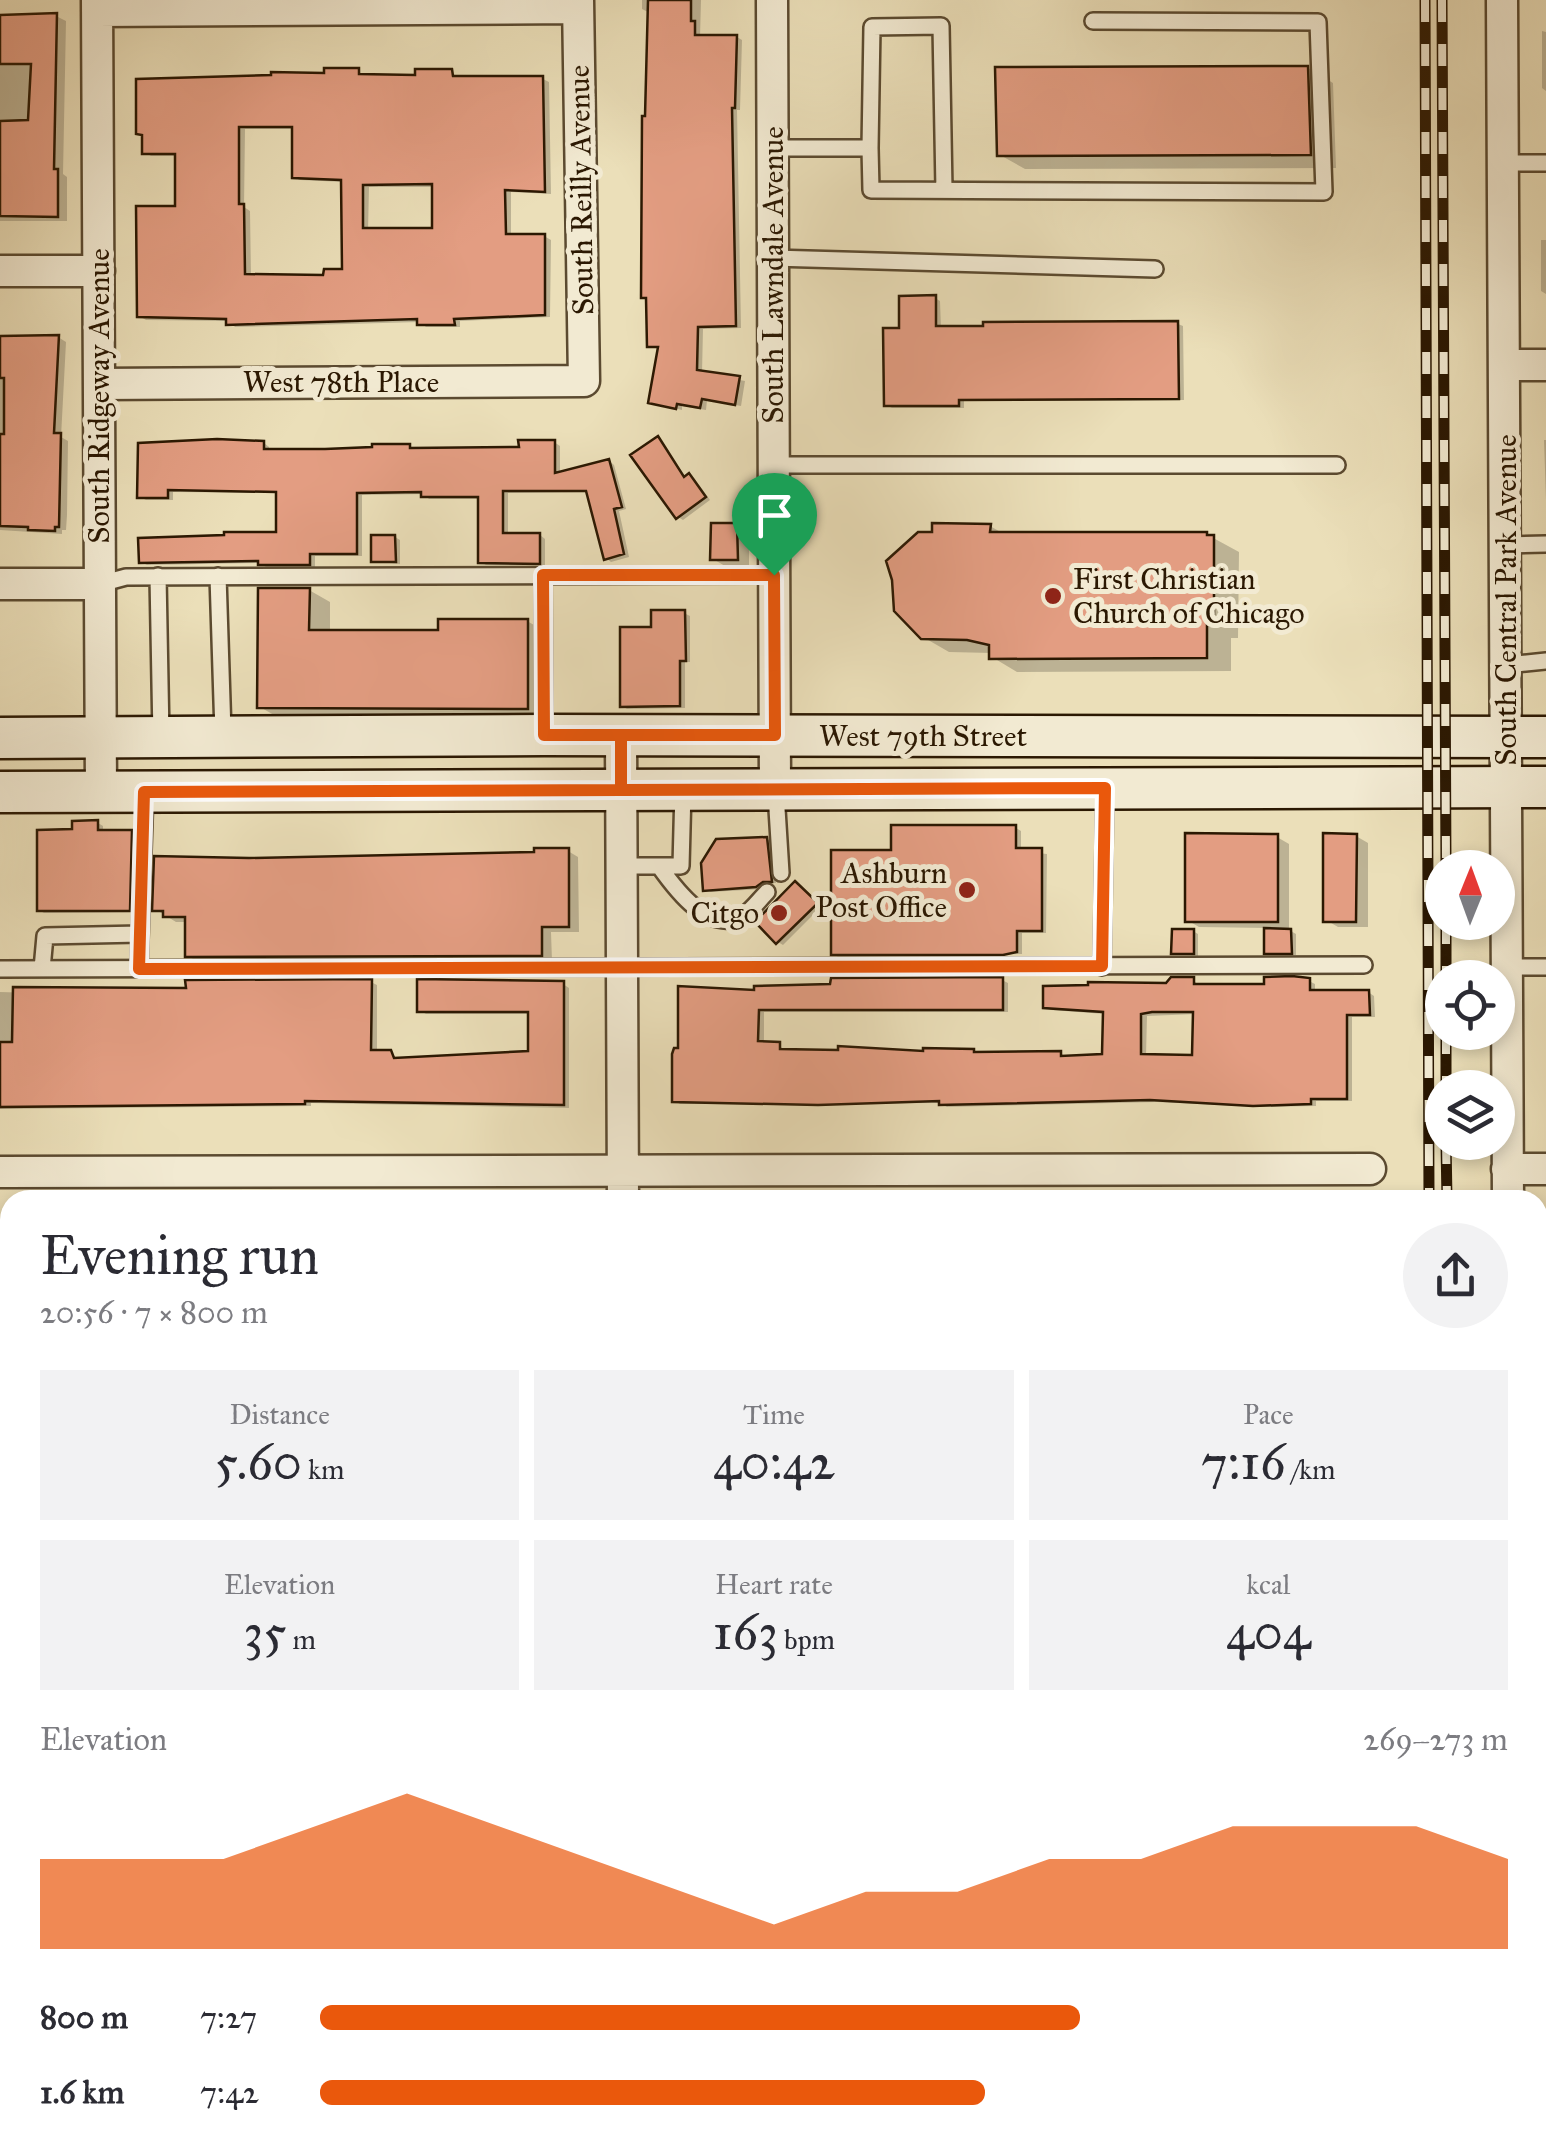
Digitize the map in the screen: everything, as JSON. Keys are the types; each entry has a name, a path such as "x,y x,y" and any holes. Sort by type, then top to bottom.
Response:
{"main road":[{"name":"West 79th Street","path":"0,738 1526,737"},
{"name":"West 79th Street","path":"0,792 1526,787"}],"street":[{"name":"South Lawndale Avenue","path":"772,0 776,790"},
{"name":"South Central Park Avenue","path":"1502,0 1506,666 1526,737 1526,787 1508,960"},
{"path":"97,5 578,4"},
{"name":"South Reilly Avenue","path":"578,4 584,380"},
{"name":"South Ridgeway Avenue","path":"97,5 101,792"},
{"path":"0,271 98,271"},
{"path":"1504,366 1546,366"},
{"name":"West 78th Place","path":"99,384 584,380"},
{"path":"0,584 100,584"},
{"path":"621,735 623,1185"},
{"name":"South Central Park Avenue","path":"1507,1050 1508,1190"},
{"path":"0,1172 623,1185 1370,1169"},
{"path":"1508,1169 1546,1169"}],"lane":[{"path":"944,190 941,26 872,27 870,190 1324,192 1318,22 1093,21"},
{"path":"772,148 870,148"},
{"path":"1503,163 1546,163"},
{"path":"773,258 1155,269"},
{"path":"774,465 1337,466"},
{"path":"1505,545 1546,544"},
{"path":"543,575 544,735"},
{"path":"100,584 126,577 158,576 774,575"},
{"path":"158,576 161,737"},
{"path":"218,576 223,737"},
{"path":"1506,666 1546,661"},
{"path":"1102,966 1105,788"},
{"path":"622,866 681,866 683,789"},
{"path":"776,790 780,874"},
{"path":"139,969 144,792"},
{"path":"659,866 676,890 704,914 726,920 744,915 767,892"},
{"path":"42,969 46,936 140,934"},
{"path":"0,969 1364,966"},
{"path":"1515,966 1546,966"}],"building":[{"path":"648,0 691,0 695,35 737,35 732,108 736,326 698,327 697,370 740,376 735,405 702,399 700,408 677,404 676,409 648,403 658,347 647,347 646,298 641,298 642,116"},
{"path":"57,13 54,169 58,169 58,217 0,216 0,121 28,120 31,64 0,64 0,15"},
{"path":"1308,66 1311,155 997,156 995,67"},
{"path":"324,68 359,68 359,74 415,75 415,69 452,69 453,76 543,76 545,192 505,190 506,234 545,234 545,315 454,319 455,325 417,325 417,319 226,325 226,319 137,317 136,206 175,206 175,154 142,154 142,135 136,134 136,79 324,73","holes":["239,127 292,127 292,178 341,180 342,269 324,269 323,275 245,274 244,204 239,204","432,184 432,228 363,228 363,185"]},
{"path":"936,295 936,326 983,326 983,322 1178,321 1179,399 959,400 959,406 884,406 883,328 899,328 899,296"},
{"path":"59,335 54,433 61,433 59,527 55,531 0,526 4,378 0,378 0,336"},
{"path":"658,436 684,477 689,473 706,497 676,519 630,455"},
{"path":"518,440 555,440 555,473 609,459 622,507 614,509 624,554 604,560 586,491 503,491 503,533 540,533 540,564 478,563 478,497 421,497 421,492 357,493 357,554 310,554 310,565 258,565 258,561 139,563 138,538 276,532 276,492 168,490 168,498 137,498 138,443 264,441 264,449 372,444 410,444 410,448 519,447"},
{"path":"711,523 737,523 738,560 710,560"},
{"name":"First Christian Church of Chicago","path":"932,523 991,524 990,532 1214,535 1214,626 1207,625 1207,658 989,659 989,645 967,640 921,639 894,611 886,561 918,532 932,532"},
{"path":"371,535 395,535 396,562 371,562"},
{"path":"258,588 310,588 309,630 438,630 438,619 528,619 528,709 257,708"},
{"path":"651,610 685,610 686,661 680,661 680,706 620,707 620,627 651,627"},
{"path":"98,820 98,830 132,830 130,911 37,911 37,830 72,829 72,821"},
{"name":"Ashburn Post Office","path":"891,825 1016,825 1016,848 1042,848 1042,931 1017,931 1017,952 1003,955 831,955 831,850 891,850"},
{"path":"1185,833 1278,834 1278,922 1185,922"},
{"path":"1323,833 1357,834 1356,922 1323,922"},
{"path":"767,837 772,882 703,891 701,863 716,839"},
{"path":"534,848 569,848 569,927 542,927 542,956 185,957 185,917 163,917 163,911 152,911 154,856 534,852"},
{"path":"795,881 818,903 776,944 755,922"},
{"path":"1264,928 1291,929 1292,954 1264,954"},
{"path":"1172,929 1194,929 1194,954 1171,954"},
{"path":"1003,977 1003,1010 759,1010 758,1041 780,1042 780,1049 838,1050 838,1046 923,1051 1061,1051 1061,1056 1102,1054 1103,1012 1043,1008 1043,986 1166,983 1171,977 1194,977 1194,984 1264,984 1264,977 1310,978 1310,990 1369,990 1370,1015 1347,1015 1347,1099 1253,1106 1150,1100 939,1105 939,1101 818,1105 672,1102 672,1054 678,1048 678,986 754,990 754,986 830,984 831,978","holes":["1193,1012 1192,1055 1141,1054 1141,1014"]},
{"path":"372,979 371,1050 391,1050 394,1058 528,1051 528,1012 417,1012 417,979 564,981 564,1105 305,1101 0,1107 0,1042 12,1042 13,987 186,988 185,980"}],"railway":[{"path":"1425,0 1429,1190"},
{"path":"1442,0 1446,850"},
{"path":"1446,940 1446,960"},
{"path":"1446,1050 1446,1070"},
{"path":"1446,1160 1447,1190"}],"place":[{"name":"First Christian Church of Chicago","path":"1053,596"},
{"name":"Ashburn Post Office","path":"967,890"},
{"name":"Citgo","path":"779,913"}],"route":[{"path":"774,575 543,575 544,735 621,735 621,790 1105,788 1102,966 139,969 144,792 621,790 621,735 775,735 774,575"}]}
